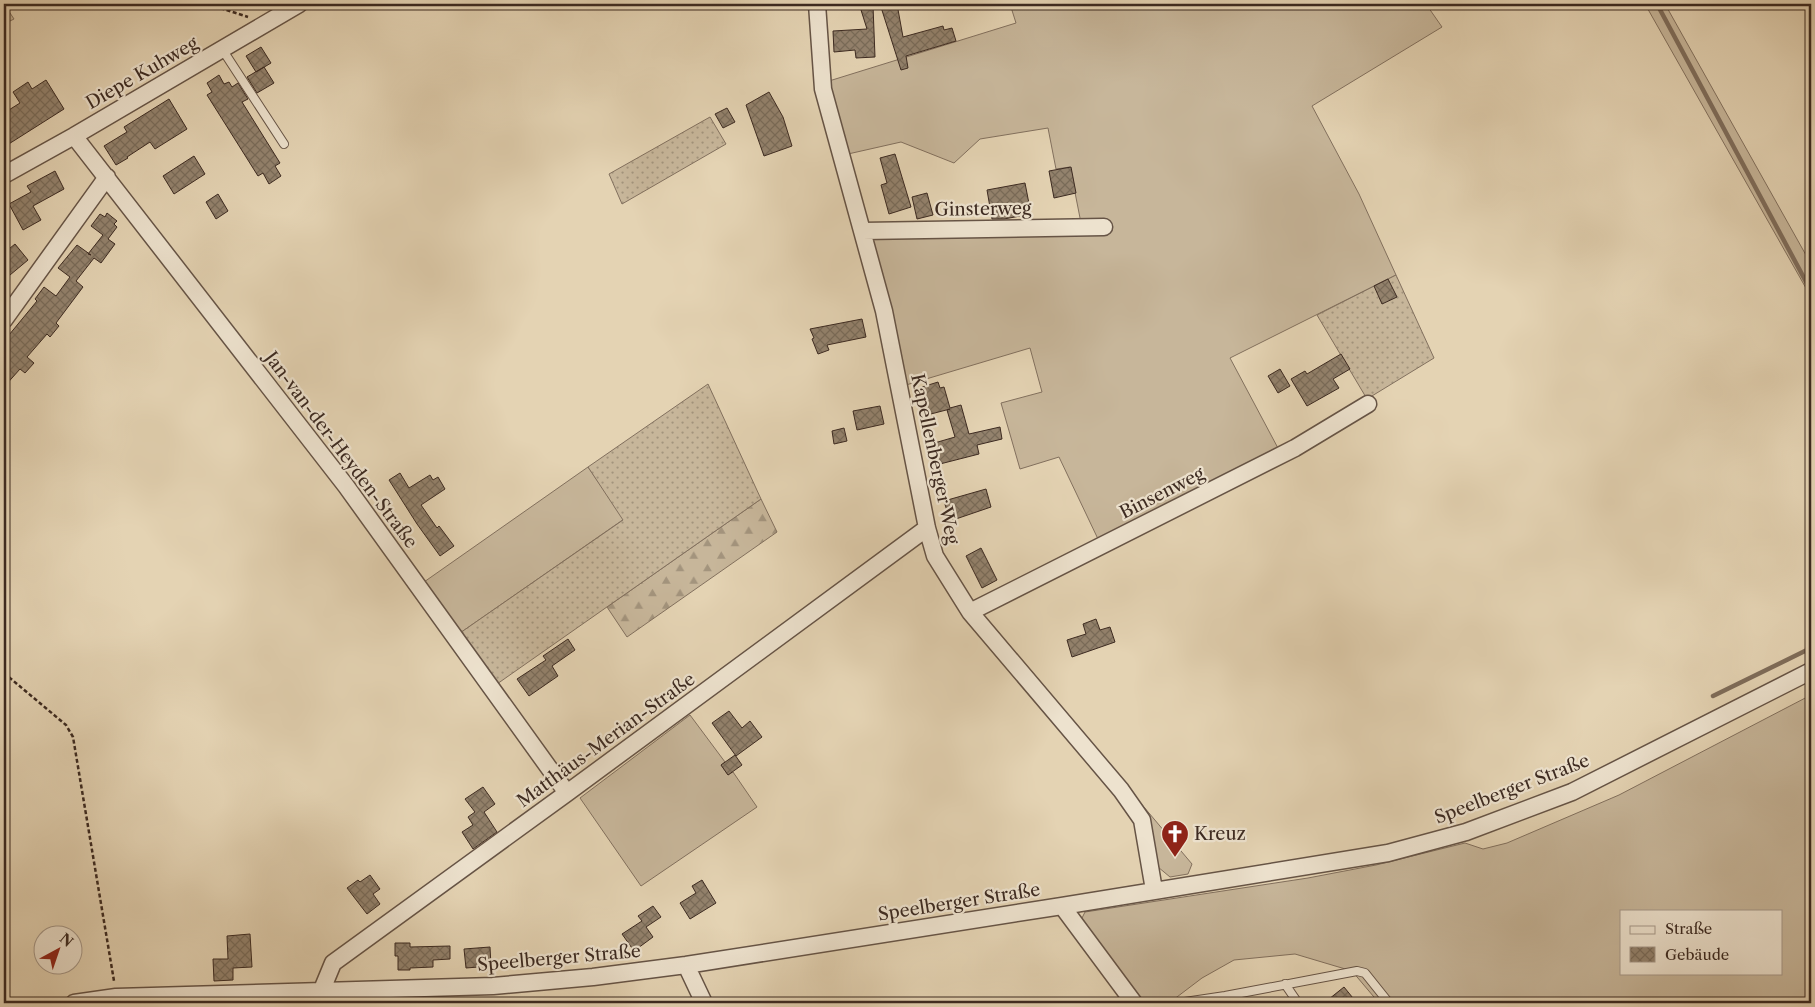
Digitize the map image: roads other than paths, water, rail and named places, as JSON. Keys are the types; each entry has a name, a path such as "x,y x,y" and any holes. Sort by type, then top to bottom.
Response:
{"street":[{"name":"Diepe Kuhweg","path":"4,175 300,4"},
{"name":"Kapellenberger Weg","path":"818,4 823,89 884,311 927,528 935,556 970,612 1121,790 1142,820 1154,890"},
{"name":"Jan-van-der-Heyden-Straße","path":"74,136 346,486 568,794"},
{"path":"4,320 107,177"},
{"name":"Ginsterweg","path":"863,231 1104,227"},
{"name":"Binsenweg","path":"970,612 1295,448 1368,404"},
{"name":"Matthäus-Merian-Straße","path":"321,992 333,963 568,794 927,528"},
{"name":"Speelberger Straße","path":"74,1003 116,997 266,998 321,992 349,997 593,977 686,965 1388,853 1466,832 1572,792 1811,671"},
{"path":"1062,906 1134,1003"},
{"path":"686,965 704,1003"}],"lane":[{"path":"222,50 284,144"},
{"path":"1178,1003 1228,1000 1285,984 1357,971 1365,973 1389,1003"},
{"path":"1285,984 1298,1003"}],"waterway":[{"path":"1657,4 1811,291"},
{"path":"1713,696 1811,648"}],"place":[{"name":"Kreuz","path":"1175,858"}]}
